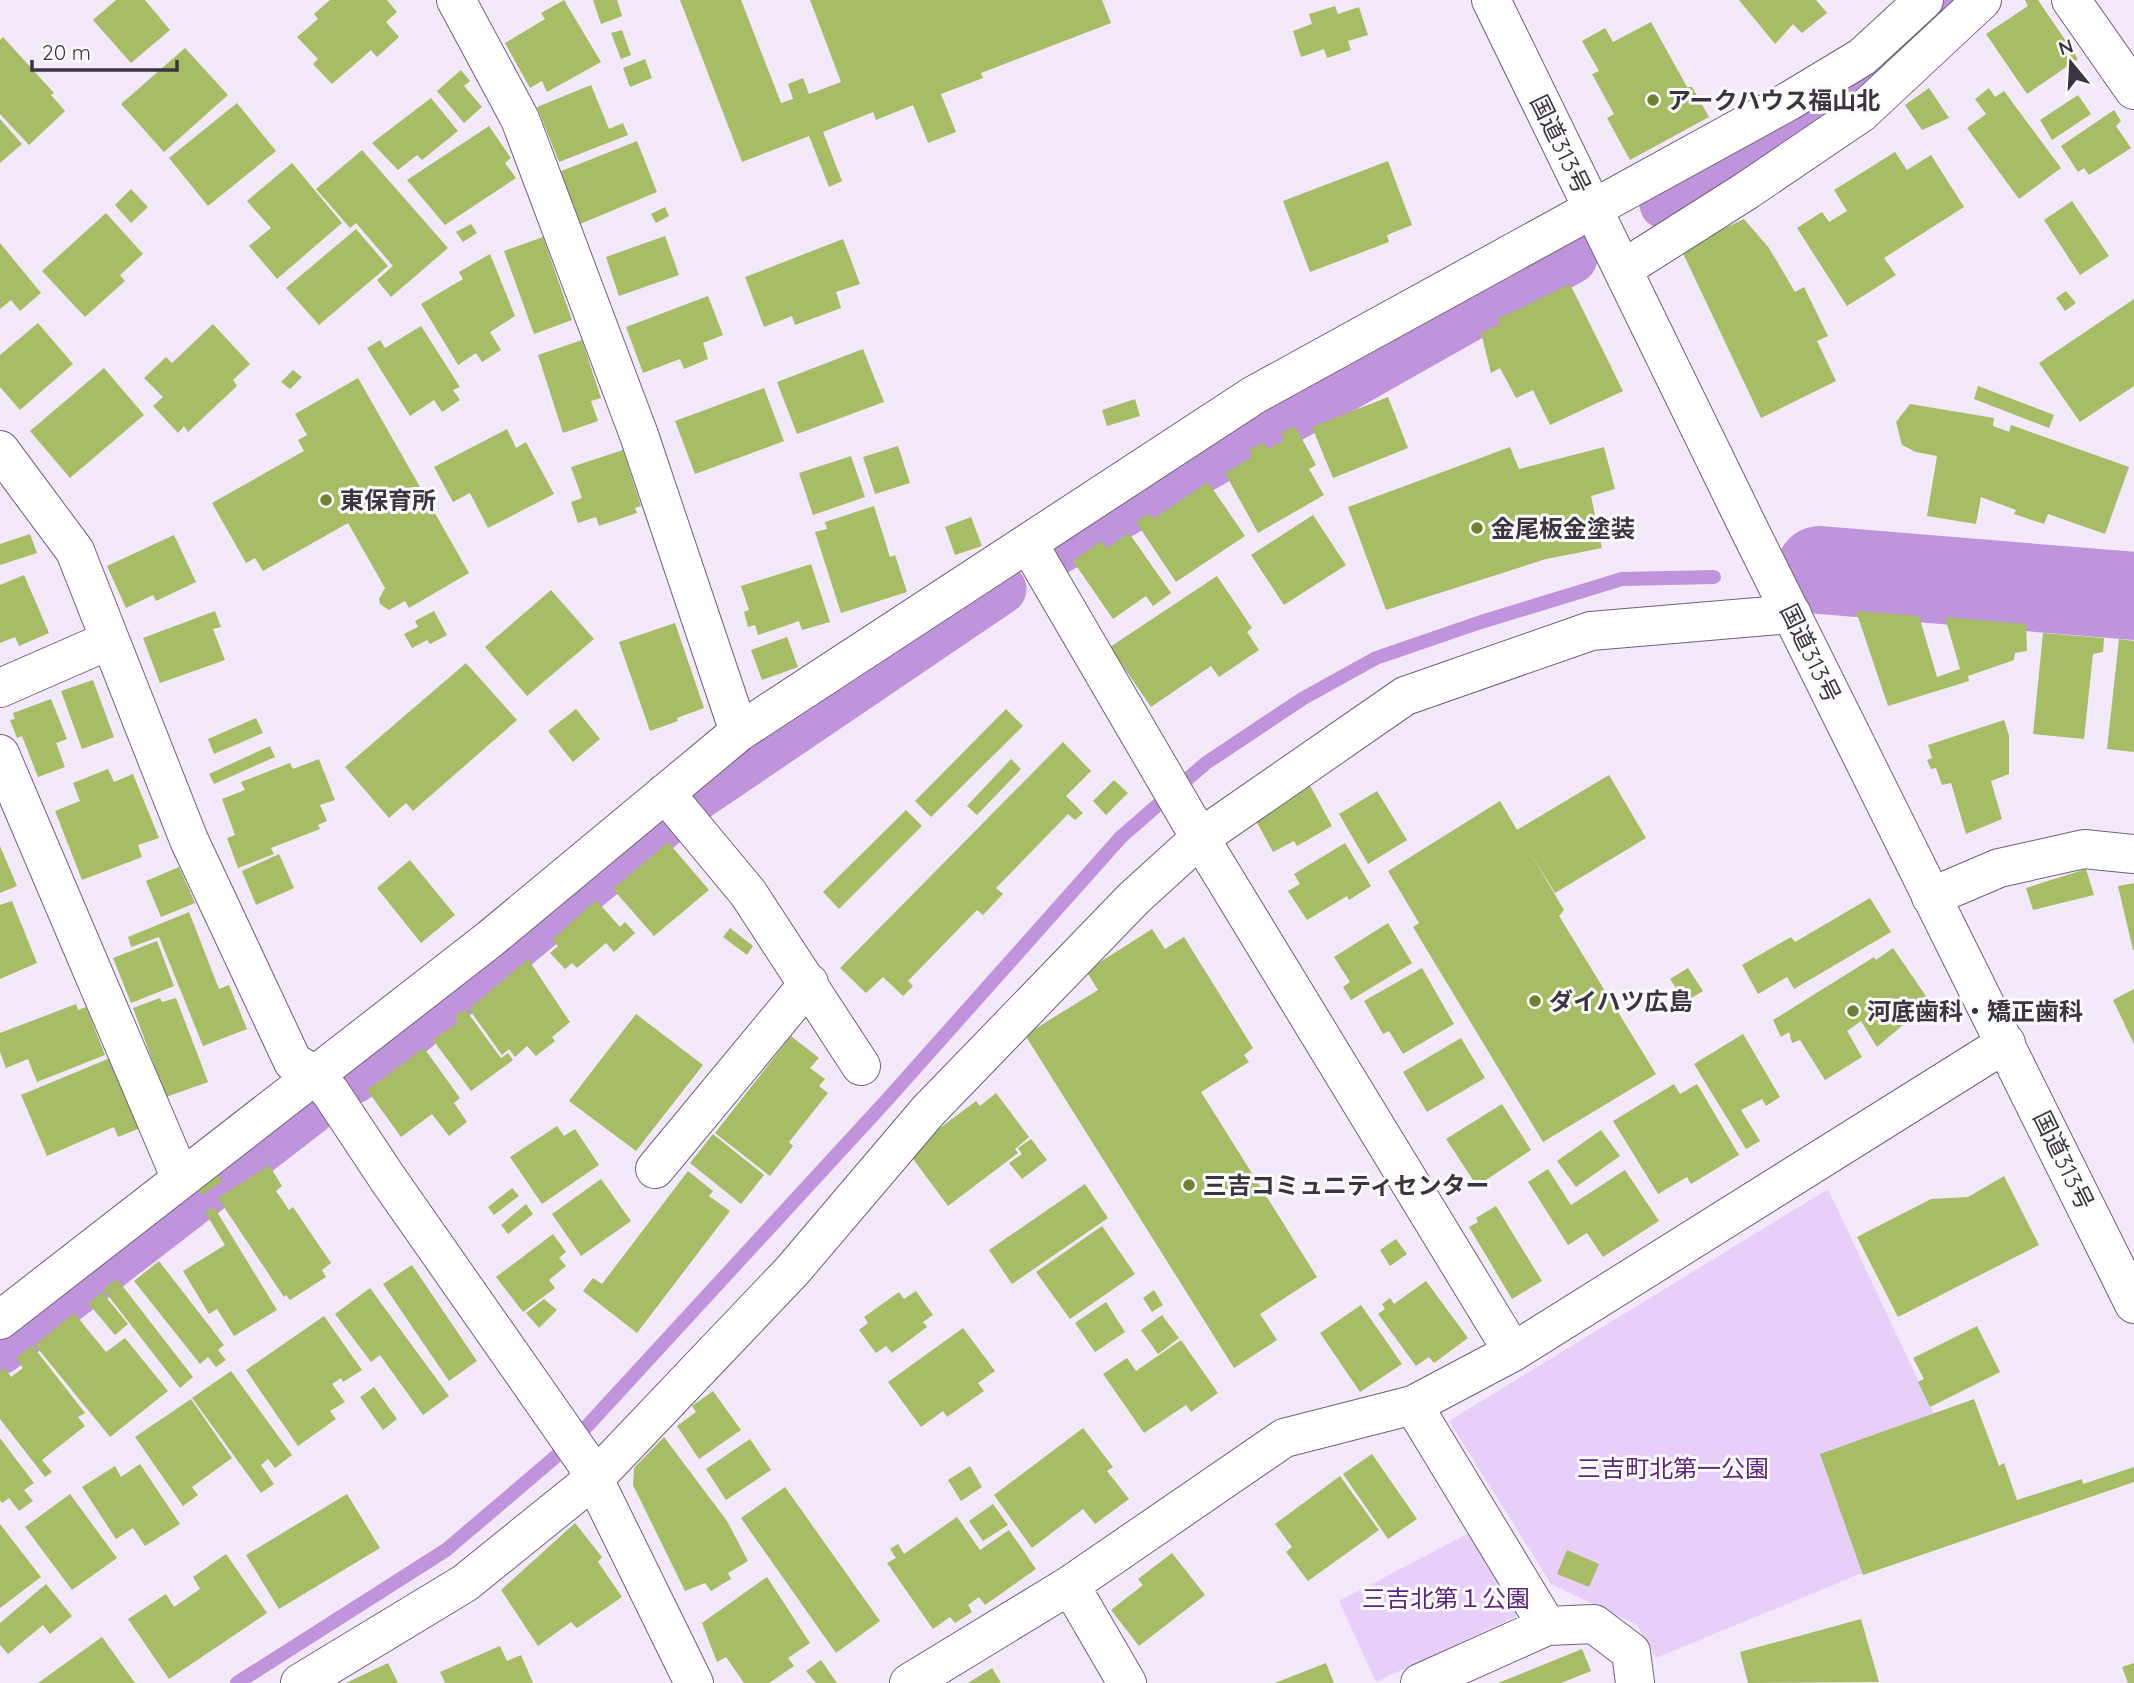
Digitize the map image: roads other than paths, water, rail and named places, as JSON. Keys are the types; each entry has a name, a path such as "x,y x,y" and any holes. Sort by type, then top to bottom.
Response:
{"main road":[{"path":"456,0 525,131 639,435 739,732"},
{"name":"国道313号","path":"1492,0 1791,614 2134,1304"},
{"path":"0,1320 490,939 739,732 1254,395 1789,101 1862,57 1924,0"},
{"path":"1623,269 1746,191 1861,113 1982,0"},
{"path":"2071,0 2134,90"},
{"path":"0,450 75,551 190,839 293,1062 316,1075 331,1093 388,1179 552,1410 590,1469 694,1683"},
{"path":"1028,542 1196,830 1513,1352"},
{"path":"300,1683 465,1583 590,1469 792,1271 928,1111 1196,830 1405,696 1591,631 1791,614"},
{"path":"0,688 110,640"},
{"path":"0,754 181,1180"},
{"path":"665,793 748,893 861,1066"},
{"path":"1931,897 1999,868 2084,849 2134,854"},
{"path":"655,1169 809,983"},
{"path":"909,1683 1070,1585 1284,1438 1413,1405 1513,1352 2006,1043"},
{"path":"1413,1405 1547,1626"},
{"path":"1070,1585 1127,1683"},
{"path":"1420,1683 1547,1626 1594,1624 1632,1652 1635,1683"}],"waterway":[{"path":"1665,204 1843,99 1954,0"},
{"path":"1054,551 1572,258"},
{"path":"1820,570 2134,596"},
{"path":"237,1683 446,1550 553,1459 589,1424 886,1101 1121,837 1206,763 1302,699 1376,658 1481,622 1622,579 1714,577"},
{"path":"354,1078 697,795 1001,589"},
{"path":"0,1349 311,1109"}],"place":[{"name":"アークハウス福山北","path":"1653,100"},
{"name":"東保育所","path":"326,500"},
{"name":"金尾板金塗装","path":"1477,528"},
{"name":"ダイハツ広島","path":"1535,1001"},
{"name":"河底歯科・矯正歯科","path":"1853,1011"},
{"name":"三吉コミュニティセンター","path":"1189,1185"}],"park label":[{"name":"三吉町北第一公園","path":"1673,1468"},
{"name":"三吉北第１公園","path":"1446,1598"}]}
